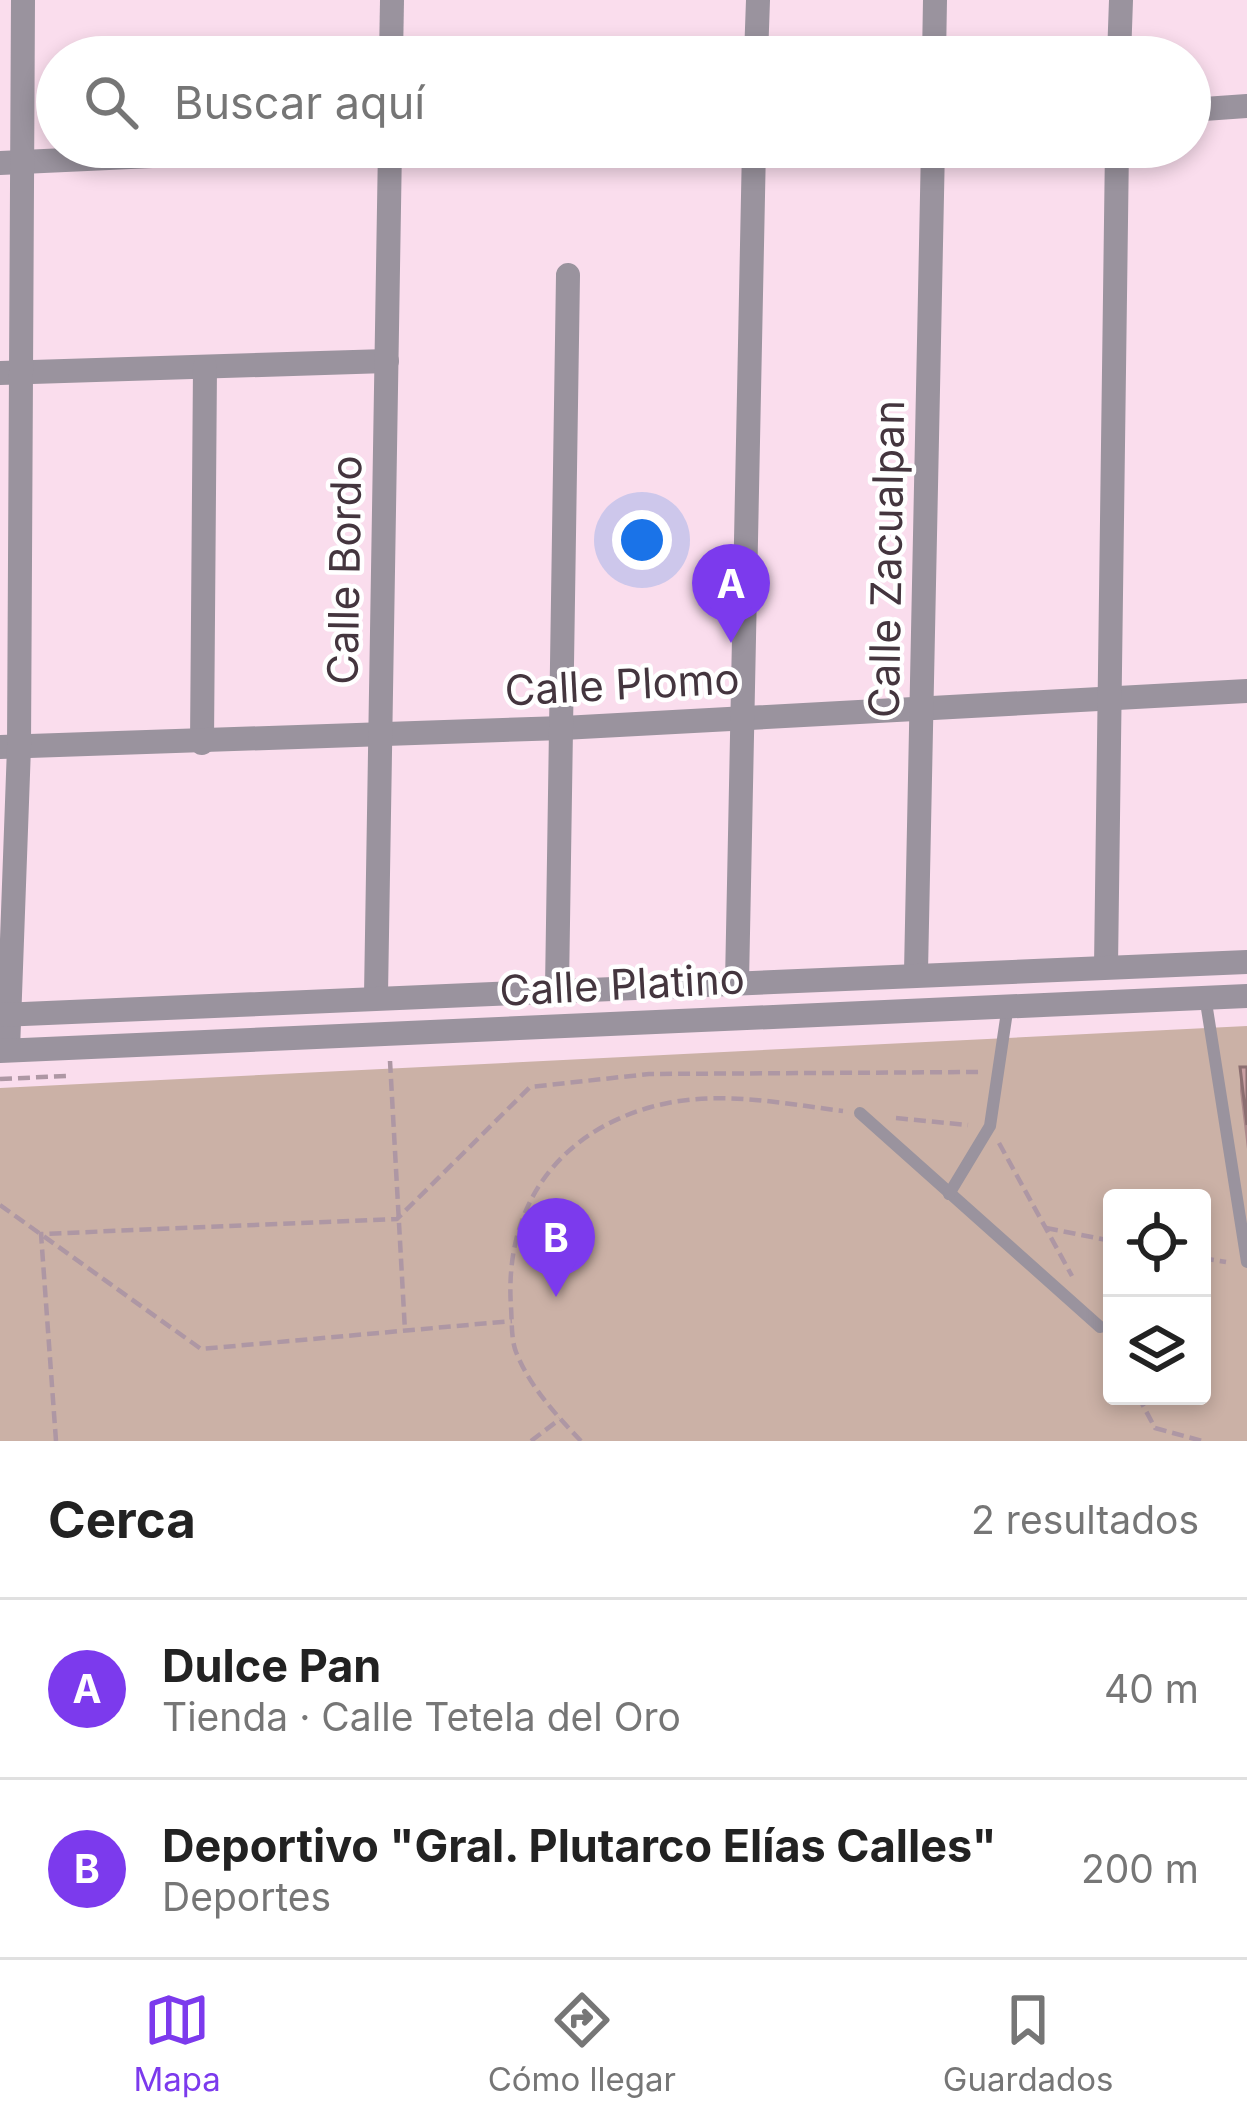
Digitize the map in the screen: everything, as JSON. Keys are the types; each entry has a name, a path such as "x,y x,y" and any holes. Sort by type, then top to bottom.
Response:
{"street":[{"path":"4,1051 10,163 23,0"},
{"path":"392,0 392,36"},
{"path":"757,36 758,0"},
{"path":"934,36 935,0"},
{"path":"1119,36 1120,0"},
{"path":"1211,109 1247,106"},
{"name":"Calle Bordo","path":"376,995 390,168"},
{"path":"737,982 753,168"},
{"name":"Calle Zacualpan","path":"916,972 933,168"},
{"path":"1106,967 1118,168"},
{"path":"557,988 568,274"},
{"path":"10,373 388,361"},
{"path":"202,743 205,367"},
{"name":"Calle Plomo","path":"9,747 563,728 1247,691"},
{"name":"Calle Platino","path":"4,1014 916,972 1247,962"},
{"name":"Calle Platino","path":"4,1051 1247,996"}],"lane":[{"path":"1205,996 1247,1264"},
{"path":"949,1195 990,1126 1008,1005"},
{"path":"860,1113 1100,1327"}],"path":[{"path":"390,1059 405,1330"},
{"path":"40,1234 398,1219 530,1087 649,1074 998,1072"},
{"path":"581,1441 560,1419 514,1349 509,1277 531,1192 553,1165 596,1131 648,1108 701,1097 990,1126 1078,1288"},
{"path":"0,1205 201,1349 512,1321"},
{"path":"1046,1228 1103,1239"},
{"path":"40,1234 56,1441"},
{"path":"1211,1259 1247,1264"},
{"path":"1143,1405 1155,1428 1202,1441"},
{"path":"531,1441 560,1419"}],"shaded area":[{"path":"1247,1026 1247,1441 0,1441 0,1088"}],"building":[{"path":"1240,1067 1247,1067 1247,1125"}],"place":[{"name":"Dulce Pan","path":"731,643"},
{"name":"Deportivo \"Gral. Plutarco Elías Calles\"","path":"556,1297"}]}
